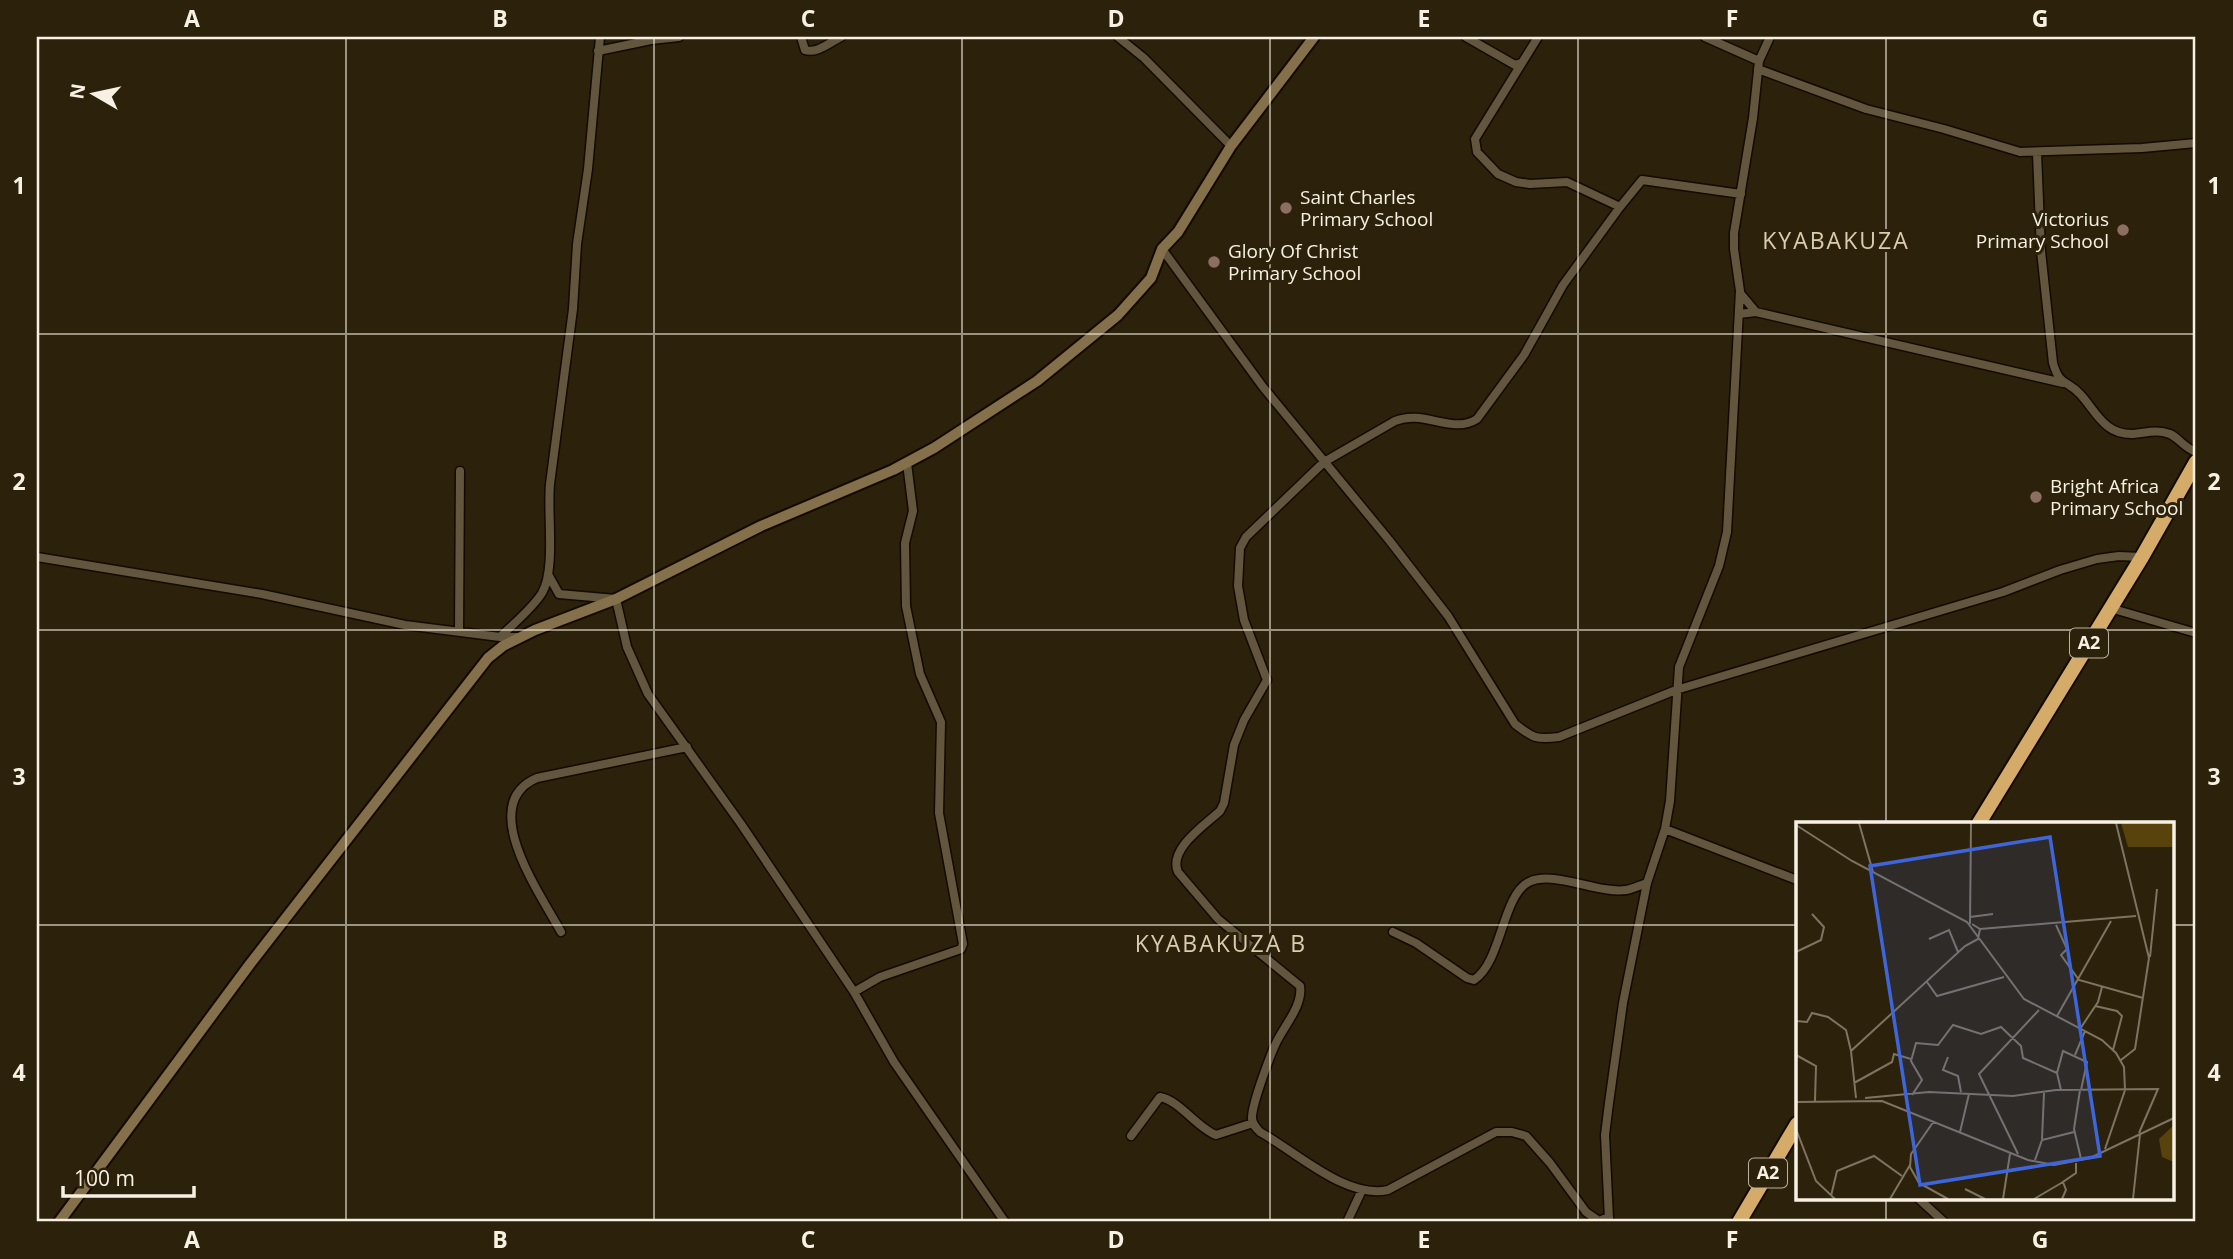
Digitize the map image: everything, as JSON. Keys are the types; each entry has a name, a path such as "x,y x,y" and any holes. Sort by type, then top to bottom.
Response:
{"highway":[{"name":"A2","path":"1980,822 2142,557 2196,462"},
{"name":"A2","path":"1739,1222 1796,1126"}],"street":[{"path":"600,37 588,169 577,244 573,309 548,496 550,576 559,594 617,599"},
{"path":"598,51 679,37"},
{"path":"801,37 808,52 841,37"},
{"path":"1118,37 1144,58 1231,146"},
{"path":"59,1222 250,964 477,670 503,646 519,637 617,599 761,526 907,463 1006,404 1080,348 1118,315 1151,278 1162,249 1178,232 1231,146 1314,37"},
{"path":"1466,37 1515,65 1521,63"},
{"path":"1538,37 1477,134 1477,152 1498,174 1516,182 1567,182 1620,207"},
{"path":"1705,37 1758,65 1866,109 2020,152 2181,146 2196,143"},
{"path":"1741,194 1642,180 1563,285 1524,355 1477,419 1461,425 1405,416 1324,463 1254,530 1240,548 1238,586 1244,620 1267,680 1244,720 1234,745 1226,796 1220,811 1184,846 1176,860 1178,873 1218,919 1300,986 1298,1002 1273,1050 1255,1103 1253,1123 1260,1132 1321,1171 1362,1190 1388,1190 1496,1132 1506,1131 1526,1136 1591,1216 1599,1221 1609,1219 1605,1135 1608,1102 1623,1003 1647,883 1665,829 1670,801 1679,667 1719,566 1727,532 1740,291 1734,233 1741,194 1758,65 1770,37"},
{"path":"2037,153 2041,251 2053,363 2057,376 2063,383"},
{"path":"1162,249 1263,387 1448,616 1516,724 1530,736 1541,740 1559,737 1676,690 2003,592 2060,570 2097,559 2142,557"},
{"path":"1740,291 1756,312"},
{"path":"1739,314 1756,312 2063,383 2079,392 2094,415 2113,430 2169,434 2186,448 2196,452"},
{"path":"854,992 880,977 961,949 963,944 939,813 941,722 920,674 906,606 904,551 913,511 907,463"},
{"path":"459,631 460,471"},
{"path":"37,557 262,594 405,625 519,637"},
{"path":"500,637 541,595 550,576"},
{"path":"617,599 627,647 648,694 741,824 854,992 894,1062 1005,1222"},
{"path":"2110,608 2196,633"},
{"path":"561,932 518,852 512,835 510,820 513,802 521,789 527,782 537,778 687,747"},
{"path":"1665,829 1796,880"},
{"path":"1393,932 1416,943 1474,980 1486,967 1517,894 1529,882 1560,880 1583,886 1625,890 1647,883"},
{"path":"1131,1136 1160,1097 1168,1099 1216,1135 1253,1123"},
{"path":"1348,1222 1362,1190"},
{"path":"1920,1200 1944,1222"}],"place":[{"name":"Saint Charles Primary School","path":"1286,208"},
{"name":"Victorius Primary School","path":"2123,230"},
{"name":"Glory Of Christ Primary School","path":"1214,262"},
{"name":"Bright Africa Primary School","path":"2036,497"}],"district":[{"name":"KYABAKUZA","path":"1836,241"},
{"name":"KYABAKUZA B","path":"1221,944"}]}
